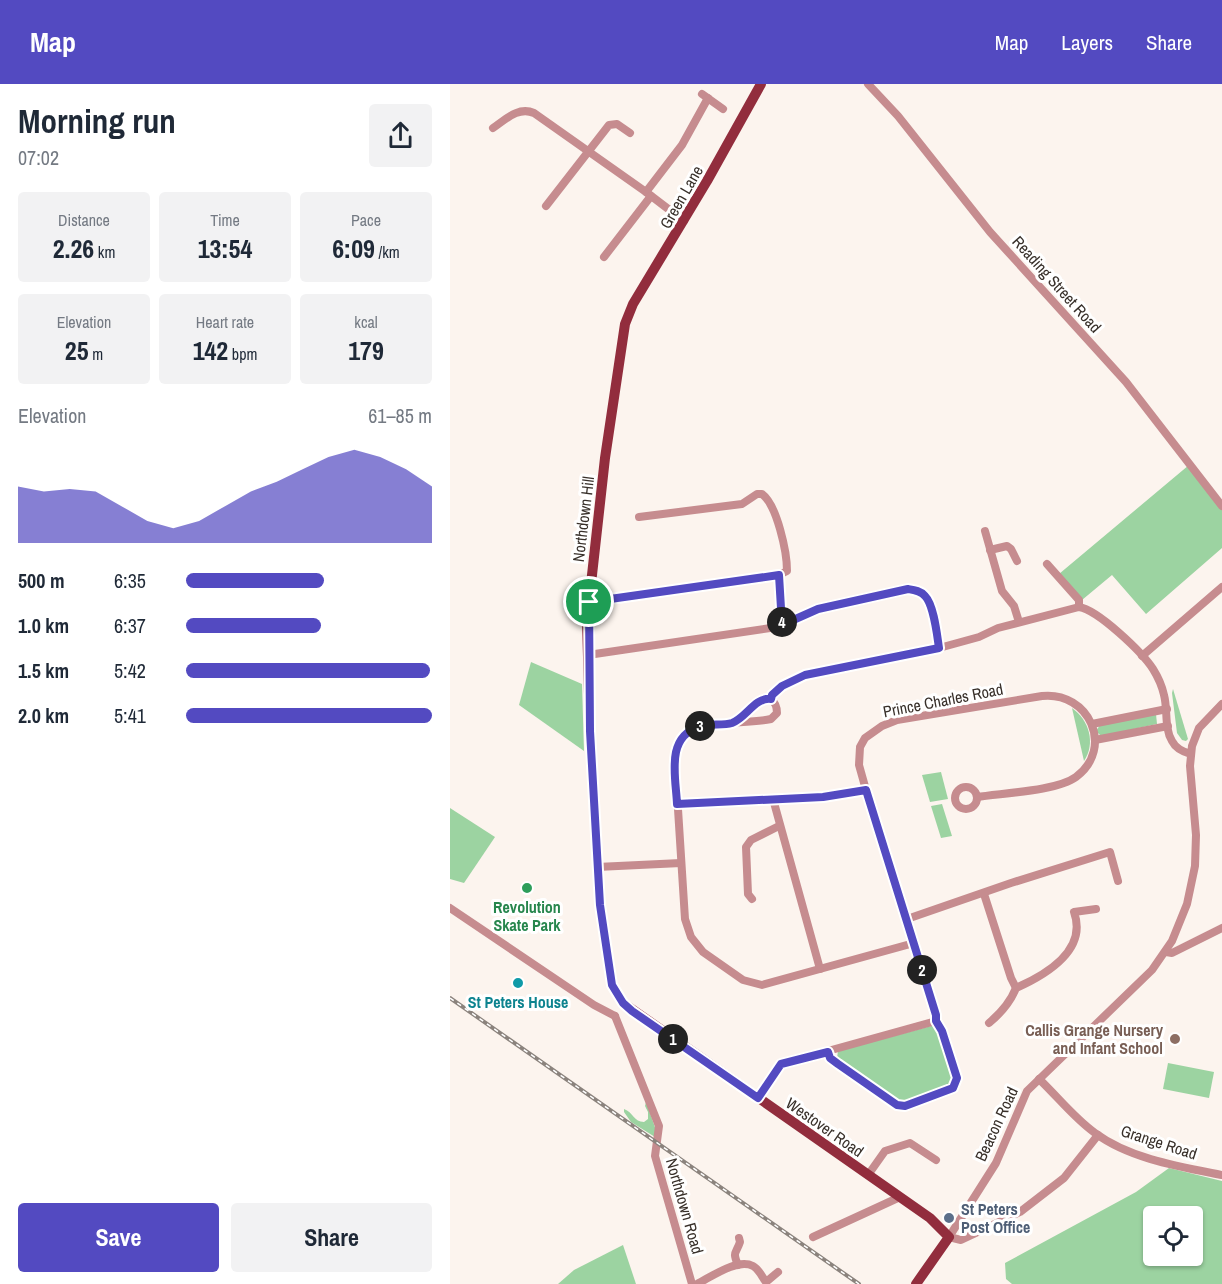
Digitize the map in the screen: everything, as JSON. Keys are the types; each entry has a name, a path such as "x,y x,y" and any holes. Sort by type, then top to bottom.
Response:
{"main road":[{"name":"Green Lane","path":"625,324 633,304 684,221 761,84"},
{"name":"Northdown Hill","path":"623,1003 612,985 600,905 588,655 589,602 605,458 625,324"},
{"name":"Westover Road","path":"623,1003 930,1218 949,1237"},
{"name":"Beacon Road","path":"916,1284 949,1237"}],"street":[{"name":"Reading Street Road","path":"868,84 898,116 990,232 1126,382 1222,506"},
{"path":"604,257 682,145 705,96 723,109"},
{"path":"498,128 519,111 530,111 588,150 684,221"},
{"path":"546,206 609,124 617,124 630,133"},
{"path":"589,602 779,575 787,571 783,542 770,502 764,495 757,494 742,504 651,519 639,517"},
{"path":"985,531 1002,591 1014,606 1019,622"},
{"path":"990,550 1007,546 1017,561"},
{"path":"1047,564 1079,600 1079,606"},
{"path":"779,575 782,625"},
{"path":"1142,656 1222,587"},
{"path":"588,655 782,625 818,609 908,589 918,591 926,597 939,648"},
{"path":"771,699 772,695 782,686 805,675 939,648 979,637 1019,622 1079,606 1092,610 1101,617 1153,669 1161,684 1172,743 1183,752 1191,754"},
{"name":"Prince Charles Road","path":"828,1052 830,1058 897,1105 905,1106 953,1088 957,1083 866,790 858,756 865,738 871,732 897,720 1048,696 1072,701 1082,709 1094,732"},
{"path":"771,699 777,710 771,719 700,726 680,740 675,755 677,804 685,919 691,937 703,952 743,980 762,985 914,943"},
{"path":"732,723 761,700 771,699"},
{"name":"Beacon Road","path":"949,1237 996,1163 1027,1091 1152,970 1166,952 1181,923 1196,866 1191,754 1199,728 1222,704"},
{"path":"1094,732 1167,709"},
{"path":"1094,732 1168,726"},
{"path":"977,797 1035,789 1069,781 1088,765 1093,754 1094,732"},
{"path":"677,804 823,797 866,790"},
{"path":"773,799 820,969"},
{"path":"752,899 748,894 745,854 747,847 751,840 779,826"},
{"path":"907,919 1110,852 1118,881"},
{"path":"597,867 681,863"},
{"path":"984,894 1016,988"},
{"path":"450,908 594,1005 615,1016 623,1003"},
{"path":"989,1023 1002,1012 1012,999 1016,988 1040,977 1061,961 1077,934 1078,922 1074,912 1096,909"},
{"path":"1166,952 1172,953 1222,928"},
{"name":"Northdown Road","path":"615,1016 659,1126 655,1156 692,1284"},
{"path":"758,1098 781,1064 936,1021"},
{"name":"Grange Road","path":"1039,1079 1068,1110 1098,1135 1144,1156 1222,1175"},
{"path":"949,1237 961,1240 1020,1212 1064,1178 1098,1135"},
{"path":"868,1175 885,1151 910,1143 924,1155 936,1160"},
{"path":"813,1237 900,1197"},
{"path":"738,1265 734,1255 735,1248 740,1242 739,1238"},
{"path":"697,1284 738,1265 754,1267 766,1282 778,1272"}],"green space":[{"path":"1189,465 1222,509 1222,548 1146,614 1112,575 1082,600 1059,574"},
{"path":"531,662 582,684 584,751 519,705"},
{"path":"1173,689 1188,739 1186,741 1182,740 1177,733"},
{"path":"1072,708 1083,719 1089,732 1090,747 1084,761"},
{"path":"1156,714 1157,724 1101,736 1096,731 1100,725"},
{"path":"941,772 948,799 930,802 922,775"},
{"path":"942,804 952,836 941,838 931,806"},
{"path":"450,808 495,837 464,883 450,879"},
{"path":"935,1025 955,1076 952,1083 901,1103 837,1058 838,1051"},
{"path":"1168,1063 1214,1072 1209,1098 1163,1089"},
{"path":"646,1102 656,1130 655,1137 631,1122 624,1112 624,1109 644,1122 648,1119"},
{"path":"1169,1168 1222,1181 1222,1284 1012,1284 1006,1279 1005,1263 1136,1192"},
{"path":"623,1245 636,1284 558,1284 574,1270"}],"railway":[{"path":"450,998 859,1284"}],"place":[{"name":"Revolution Skate Park","path":"527,888"},
{"name":"St Peters House","path":"518,983"},
{"name":"Callis Grange Nursery and Infant School","path":"1175,1039"},
{"name":"St Peters Post Office","path":"949,1218"}],"route":[{"path":"779,575 782,625 818,609 908,589 918,591 926,597 939,648 805,675 782,686 772,695 771,699 761,700 732,723 700,726 686,734 676,747 677,804 823,797 866,790 936,1021 942,1031 957,1078 957,1083 953,1088 900,1106 830,1058 828,1052 781,1064 758,1098 632,1011 616,995 609,970 598,884 590,731 589,602 779,575"}]}
